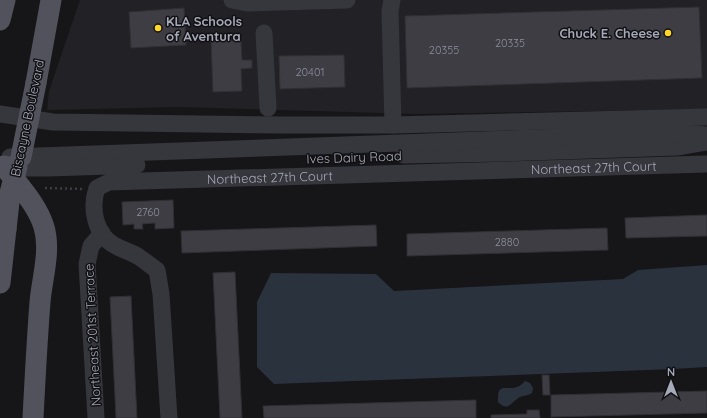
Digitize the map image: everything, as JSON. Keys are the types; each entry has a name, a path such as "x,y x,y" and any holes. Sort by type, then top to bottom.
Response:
{"main road":[{"path":"0,20 5,0"},
{"name":"Biscayne Boulevard","path":"0,283 10,193 8,162 36,84 52,0"},
{"path":"8,162 37,210 46,238 47,249 36,349 33,418"}],"street":[{"path":"232,0 247,3 348,0"},
{"path":"392,0 390,11 393,125"},
{"path":"264,34 268,108"},
{"path":"0,114 52,122 282,125 393,125 707,117"},
{"name":"Ives Dairy Road","path":"82,161 678,133 707,135"},
{"name":"Ives Dairy Road","path":"8,162 502,154 678,147 707,142"},
{"name":"Northeast 27th Court","path":"169,418 161,294 156,270 139,257 113,244 102,233 94,218 93,198 97,188 109,182 707,164"},
{"name":"Northeast 201st Terrace","path":"96,418 87,264 91,246 102,233"}],"path":[{"path":"45,188 82,189"}],"shaded area":[{"path":"80,0 707,0 707,109 418,114 179,107 47,110 49,91"}],"water":[{"path":"707,265 707,367 274,384 257,367 257,302 271,273 376,274 394,291 623,279 638,270"},
{"path":"525,381 530,383 533,388 532,393 520,397 507,406 501,405 498,402 498,395 501,389 517,387"}],"building":[{"path":"699,7 702,78 407,88 405,16"},
{"name":"KLA Schools of Aventura","path":"184,8 186,45 131,48 129,12"},
{"path":"241,40 242,60 252,60 252,68 241,69 242,91 213,92 211,41"},
{"path":"344,55 345,87 280,89 279,56"},
{"path":"173,200 174,228 155,229 155,223 142,224 143,229 134,229 134,224 123,225 122,202"},
{"path":"707,215 707,236 626,238 625,218"},
{"path":"376,225 377,246 182,253 181,231"},
{"path":"607,228 608,250 407,256 407,234"},
{"path":"235,272 242,418 220,418 213,273"},
{"path":"131,296 137,418 116,418 110,297"},
{"path":"542,375 549,375 550,395 543,395"},
{"path":"707,391 707,413 551,417 551,395"},
{"path":"476,400 476,418 264,418 263,406"},
{"path":"527,410 539,410 540,418 491,418 491,415 527,414"}],"place":[{"name":"KLA Schools of Aventura","path":"158,28"},
{"name":"Chuck E. Cheese","path":"668,33"}]}
